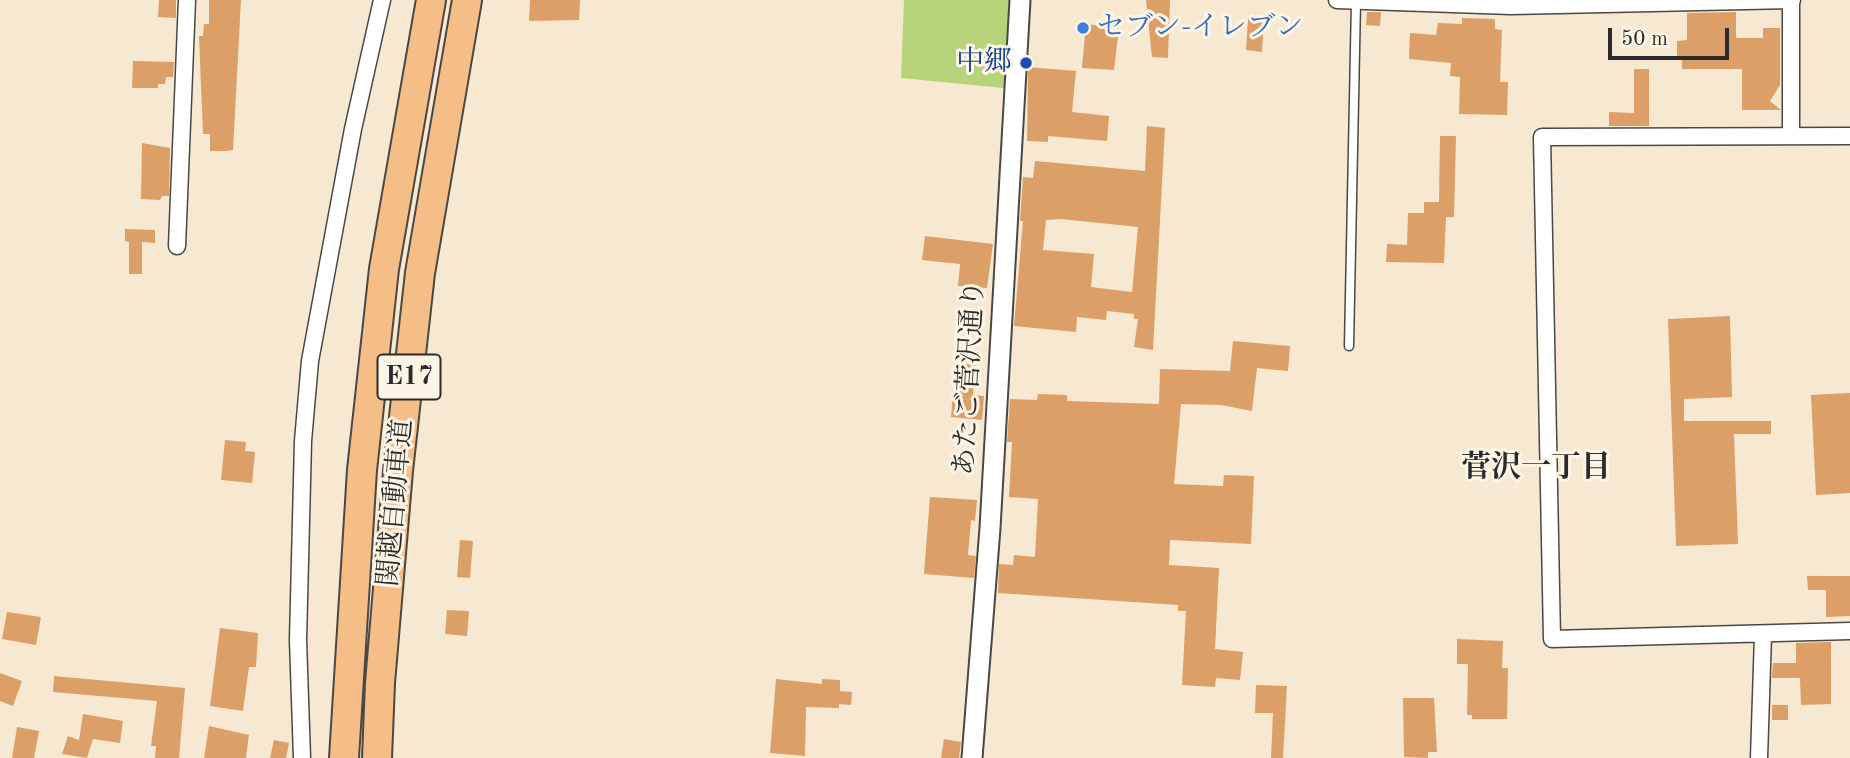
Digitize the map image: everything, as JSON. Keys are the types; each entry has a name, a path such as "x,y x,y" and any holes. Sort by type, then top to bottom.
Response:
{"highway":[{"name":"関越自動車道","path":"344,758 362,470 384,269 431,0"},
{"name":"関越自動車道","path":"377,758 398,471 419,286 467,0"}],"street":[{"path":"177,246 187,0"},
{"path":"302,758 298,640 303,442 310,361 353,130 382,0"},
{"name":"あたご菅沢通り","path":"972,758 990,528 1020,0"},
{"path":"1337,0 1511,6 1791,0 1791,136"},
{"path":"1850,136 1542,137 1552,639 1850,631"},
{"path":"1759,758 1763,635"}],"lane":[{"path":"1349,346 1356,1"}],"green space":[{"path":"904,0 1020,0 1013,89 901,78"}],"building":[{"path":"159,0 176,0 176,18 158,17"},
{"path":"209,0 241,0 233,150 226,151 210,151 210,134 203,134 199,36 203,36 204,24 209,24"},
{"path":"530,0 580,0 579,20 529,21"},
{"path":"1146,0 1170,0 1168,58 1152,57"},
{"path":"1367,12 1381,12 1380,26 1366,25"},
{"path":"1736,12 1736,38 1763,38 1763,28 1780,28 1780,85 1770,101 1781,110 1742,110 1742,69 1682,69 1682,56 1677,56 1677,41 1687,40 1687,13"},
{"path":"1462,18 1495,19 1495,29 1502,30 1500,82 1508,82 1507,115 1459,114 1460,77 1450,76 1451,63 1409,59 1410,33 1436,35 1438,23 1462,24"},
{"path":"1248,19 1264,19 1262,52 1246,50"},
{"path":"1086,24 1119,28 1114,70 1082,68"},
{"path":"133,61 174,62 173,77 166,77 165,84 158,84 158,88 132,88"},
{"path":"1028,67 1076,71 1072,112 1109,116 1107,141 1048,136 1048,142 1027,141"},
{"path":"1634,69 1649,69 1649,126 1609,126 1609,112 1634,113"},
{"path":"1147,126 1165,128 1153,350 1134,347 1138,319 1134,319 1134,314 1107,311 1106,320 1077,317 1076,332 1014,326 1023,221 1020,221 1023,177 1033,178 1035,161 1145,171","holes":["1061,219 1138,227 1132,292 1091,287 1094,254 1043,250 1046,220"]},
{"path":"1440,136 1456,136 1454,217 1446,217 1444,263 1386,262 1387,244 1407,245 1408,213 1424,213 1424,202 1439,202"},
{"path":"142,143 170,148 169,196 162,196 160,200 141,199"},
{"path":"125,229 155,230 155,243 142,242 142,274 129,274 129,242 125,241"},
{"path":"925,236 993,244 987,288 958,286 960,264 922,260"},
{"path":"1730,316 1732,397 1684,399 1684,421 1771,421 1771,434 1734,434 1738,544 1676,546 1668,319"},
{"path":"1233,341 1290,346 1288,371 1257,368 1252,411 1221,405 1181,404 1174,484 1223,486 1224,475 1254,476 1251,544 1170,540 1169,565 1219,568 1215,649 1243,652 1240,680 1216,678 1215,687 1182,685 1186,611 1178,611 1178,605 998,593 999,564 1013,565 1014,555 1035,557 1038,499 1009,497 1012,442 1007,442 1010,399 1037,400 1038,394 1067,395 1067,401 1159,404 1160,369 1230,371"},
{"path":"964,364 975,365 973,395 984,396 982,420 951,417 953,390 961,391"},
{"path":"1850,393 1850,493 1816,495 1811,395"},
{"path":"225,440 246,442 245,451 255,452 252,483 221,480"},
{"path":"930,497 977,500 975,521 971,520 968,555 976,556 974,578 924,574"},
{"path":"460,540 473,541 470,578 457,577"},
{"path":"1807,576 1850,576 1850,616 1826,617 1826,590 1808,590"},
{"path":"447,610 469,611 467,636 445,634"},
{"path":"7,612 41,617 36,645 2,639"},
{"path":"220,628 258,633 256,667 249,667 243,711 210,706"},
{"path":"1457,639 1503,641 1502,668 1508,668 1507,719 1472,719 1472,715 1467,715 1468,664 1457,664"},
{"path":"1831,642 1831,704 1801,705 1800,678 1772,678 1773,663 1796,663 1796,643"},
{"path":"0,673 22,681 13,706 0,701"},
{"path":"54,676 185,688 179,758 155,758 156,746 151,746 157,701 53,692"},
{"path":"776,679 822,684 822,679 840,680 840,691 852,692 851,705 839,704 839,708 806,707 805,756 770,753"},
{"path":"1256,685 1287,686 1283,758 1271,758 1273,713 1255,713"},
{"path":"1403,698 1434,698 1437,752 1428,752 1428,758 1404,757"},
{"path":"1772,705 1788,705 1788,720 1772,720"},
{"path":"83,714 123,721 120,743 93,739 87,758 62,754 68,736 79,740"},
{"path":"209,726 249,735 246,758 204,758"},
{"path":"17,727 39,731 34,758 12,758"},
{"path":"944,739 961,742 959,758 941,758"},
{"path":"274,740 289,743 286,758 270,758"}],"place":[{"name":"セブン-イレブン","path":"1083,28"},
{"name":"中郷","path":"1026,63"}],"district":[{"name":"菅沢一丁目","path":"1536,468"}]}
